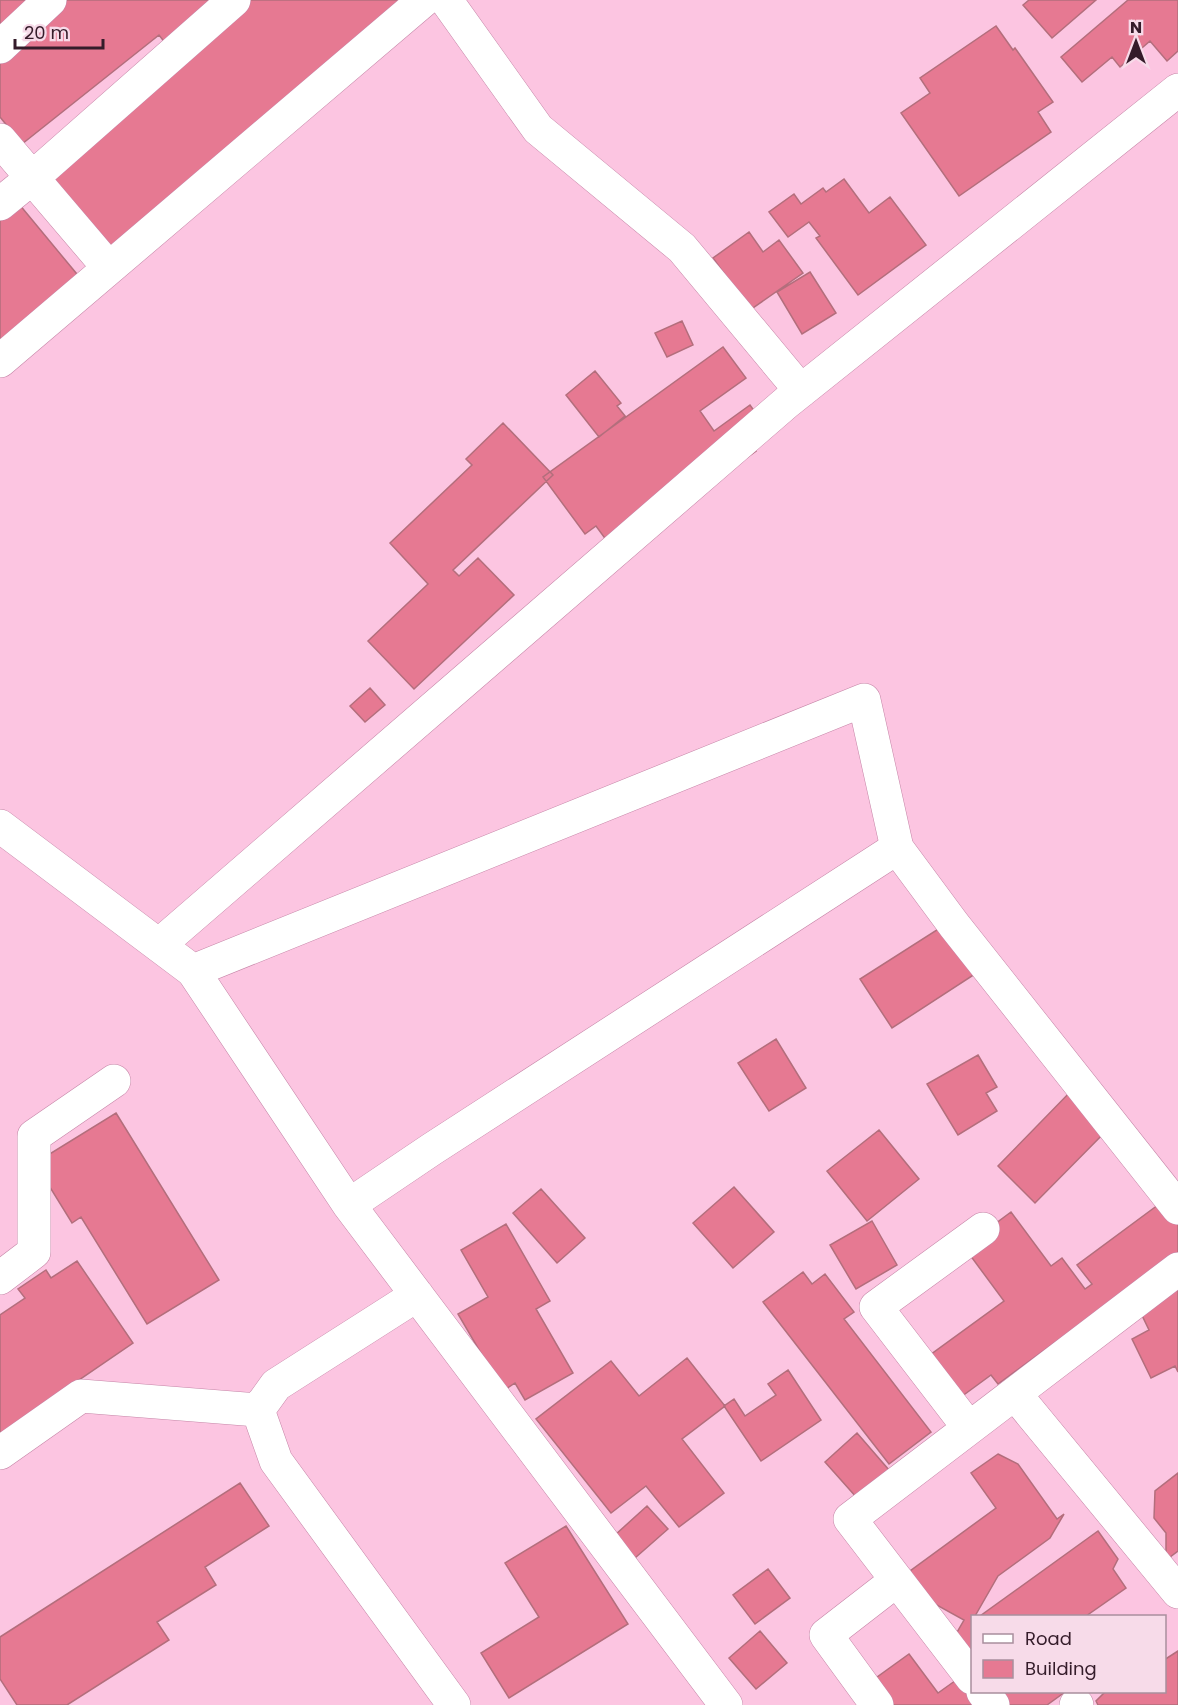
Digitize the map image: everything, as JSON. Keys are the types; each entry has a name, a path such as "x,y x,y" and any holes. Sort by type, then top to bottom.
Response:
{"street":[{"path":"0,46 50,0"},
{"path":"0,204 234,0"},
{"path":"0,361 424,0"},
{"path":"446,0 538,129 682,248 801,391"},
{"path":"159,945 801,391 1178,90"},
{"path":"0,140 109,268"},
{"path":"193,971 864,700 897,848 954,925 1178,1208"},
{"path":"0,826 193,971 349,1205 726,1705"},
{"path":"349,1205 897,848"},
{"path":"0,1278 34,1252 34,1137 114,1081"},
{"path":"969,1428 876,1307 984,1228"},
{"path":"971,1677 850,1519 1178,1269"},
{"path":"258,1410 276,1385 417,1295"},
{"path":"1015,1394 1178,1592"},
{"path":"0,1453 81,1395 258,1410"},
{"path":"258,1410 276,1461 454,1705"},
{"path":"877,1705 826,1635 897,1580"},
{"path":"984,1693 993,1705"}],"building":[{"path":"0,0 435,0 105,263 35,177 180,62 159,35 22,144 0,117"},
{"path":"1029,0 1096,0 1052,38 1023,5"},
{"path":"1128,0 1178,0 1178,51 1167,61 1150,41 1120,67 1112,57 1082,82 1061,57"},
{"path":"996,26 1013,50 1015,48 1053,102 1038,112 1051,132 959,196 901,113 930,93 920,78"},
{"path":"844,179 869,213 890,197 926,245 858,295 816,238 820,236 809,222 788,237 769,212 794,194 801,204 823,188 826,192"},
{"path":"14,198 81,279 0,344 0,209"},
{"path":"749,232 763,252 779,240 803,273 750,310 713,258"},
{"path":"810,272 836,313 802,334 777,292"},
{"path":"682,321 693,345 667,357 655,333"},
{"path":"723,347 746,378 700,411 714,431 750,405 760,419 741,432 756,451 615,552 596,526 585,534 543,477"},
{"path":"595,371 621,403 617,406 625,416 599,437 566,395"},
{"path":"503,423 553,475 453,570 459,576 478,558 514,595 414,689 368,641 428,584 390,543 472,465 466,459"},
{"path":"370,688 385,705 365,722 350,706"},
{"path":"943,926 975,974 892,1028 860,979"},
{"path":"776,1039 806,1088 769,1111 738,1063"},
{"path":"978,1055 997,1087 986,1093 997,1111 958,1135 927,1084"},
{"path":"1074,1088 1112,1125 1035,1203 998,1166"},
{"path":"116,1113 219,1280 147,1324 81,1217 72,1223 35,1163"},
{"path":"879,1130 919,1179 867,1221 827,1171"},
{"path":"734,1187 774,1232 733,1268 693,1223"},
{"path":"541,1189 585,1238 557,1263 513,1213"},
{"path":"1162,1202 1178,1224 1178,1253 998,1384 991,1375 950,1405 919,1363 1004,1301 964,1247 1011,1212 1051,1266 1062,1258 1085,1289 1092,1284 1077,1265"},
{"path":"872,1221 897,1265 856,1289 830,1245"},
{"path":"506,1224 550,1301 536,1309 573,1373 525,1400 515,1383 503,1391 458,1314 488,1297 461,1250"},
{"path":"77,1261 133,1343 0,1434 0,1315 25,1298 18,1289 46,1270 51,1278"},
{"path":"803,1272 812,1284 825,1274 854,1312 844,1319 931,1432 889,1464 763,1302"},
{"path":"1178,1288 1178,1372 1175,1366 1151,1378 1132,1339 1149,1330 1138,1307"},
{"path":"687,1358 725,1406 682,1439 724,1493 679,1527 646,1486 611,1513 536,1419 611,1361 639,1396"},
{"path":"788,1370 821,1420 761,1461 724,1406 734,1399 745,1416 776,1395 768,1384"},
{"path":"857,1433 889,1470 857,1498 825,1462"},
{"path":"998,1454 1018,1464 1057,1519 1064,1514 1050,1538 998,1576 976,1615 971,1615 971,1668 952,1641 964,1620 895,1582 996,1508 971,1473"},
{"path":"1178,1473 1178,1551 1166,1560 1166,1533 1154,1518 1155,1491"},
{"path":"240,1483 269,1526 205,1567 216,1585 157,1622 169,1640 67,1705 17,1705 0,1679 0,1637"},
{"path":"647,1506 668,1529 635,1558 615,1535"},
{"path":"566,1526 628,1624 509,1698 481,1653 539,1617 505,1563"},
{"path":"1098,1531 1118,1559 1113,1569 1126,1588 1087,1615 981,1615"},
{"path":"768,1569 790,1598 755,1624 733,1595"},
{"path":"760,1631 787,1663 756,1689 729,1658"},
{"path":"1178,1651 1178,1705 1098,1705 1096,1701 1104,1693 1166,1693 1166,1659"},
{"path":"909,1654 938,1693 959,1678 971,1684 971,1693 1064,1693 1047,1705 875,1705 855,1693"}]}
